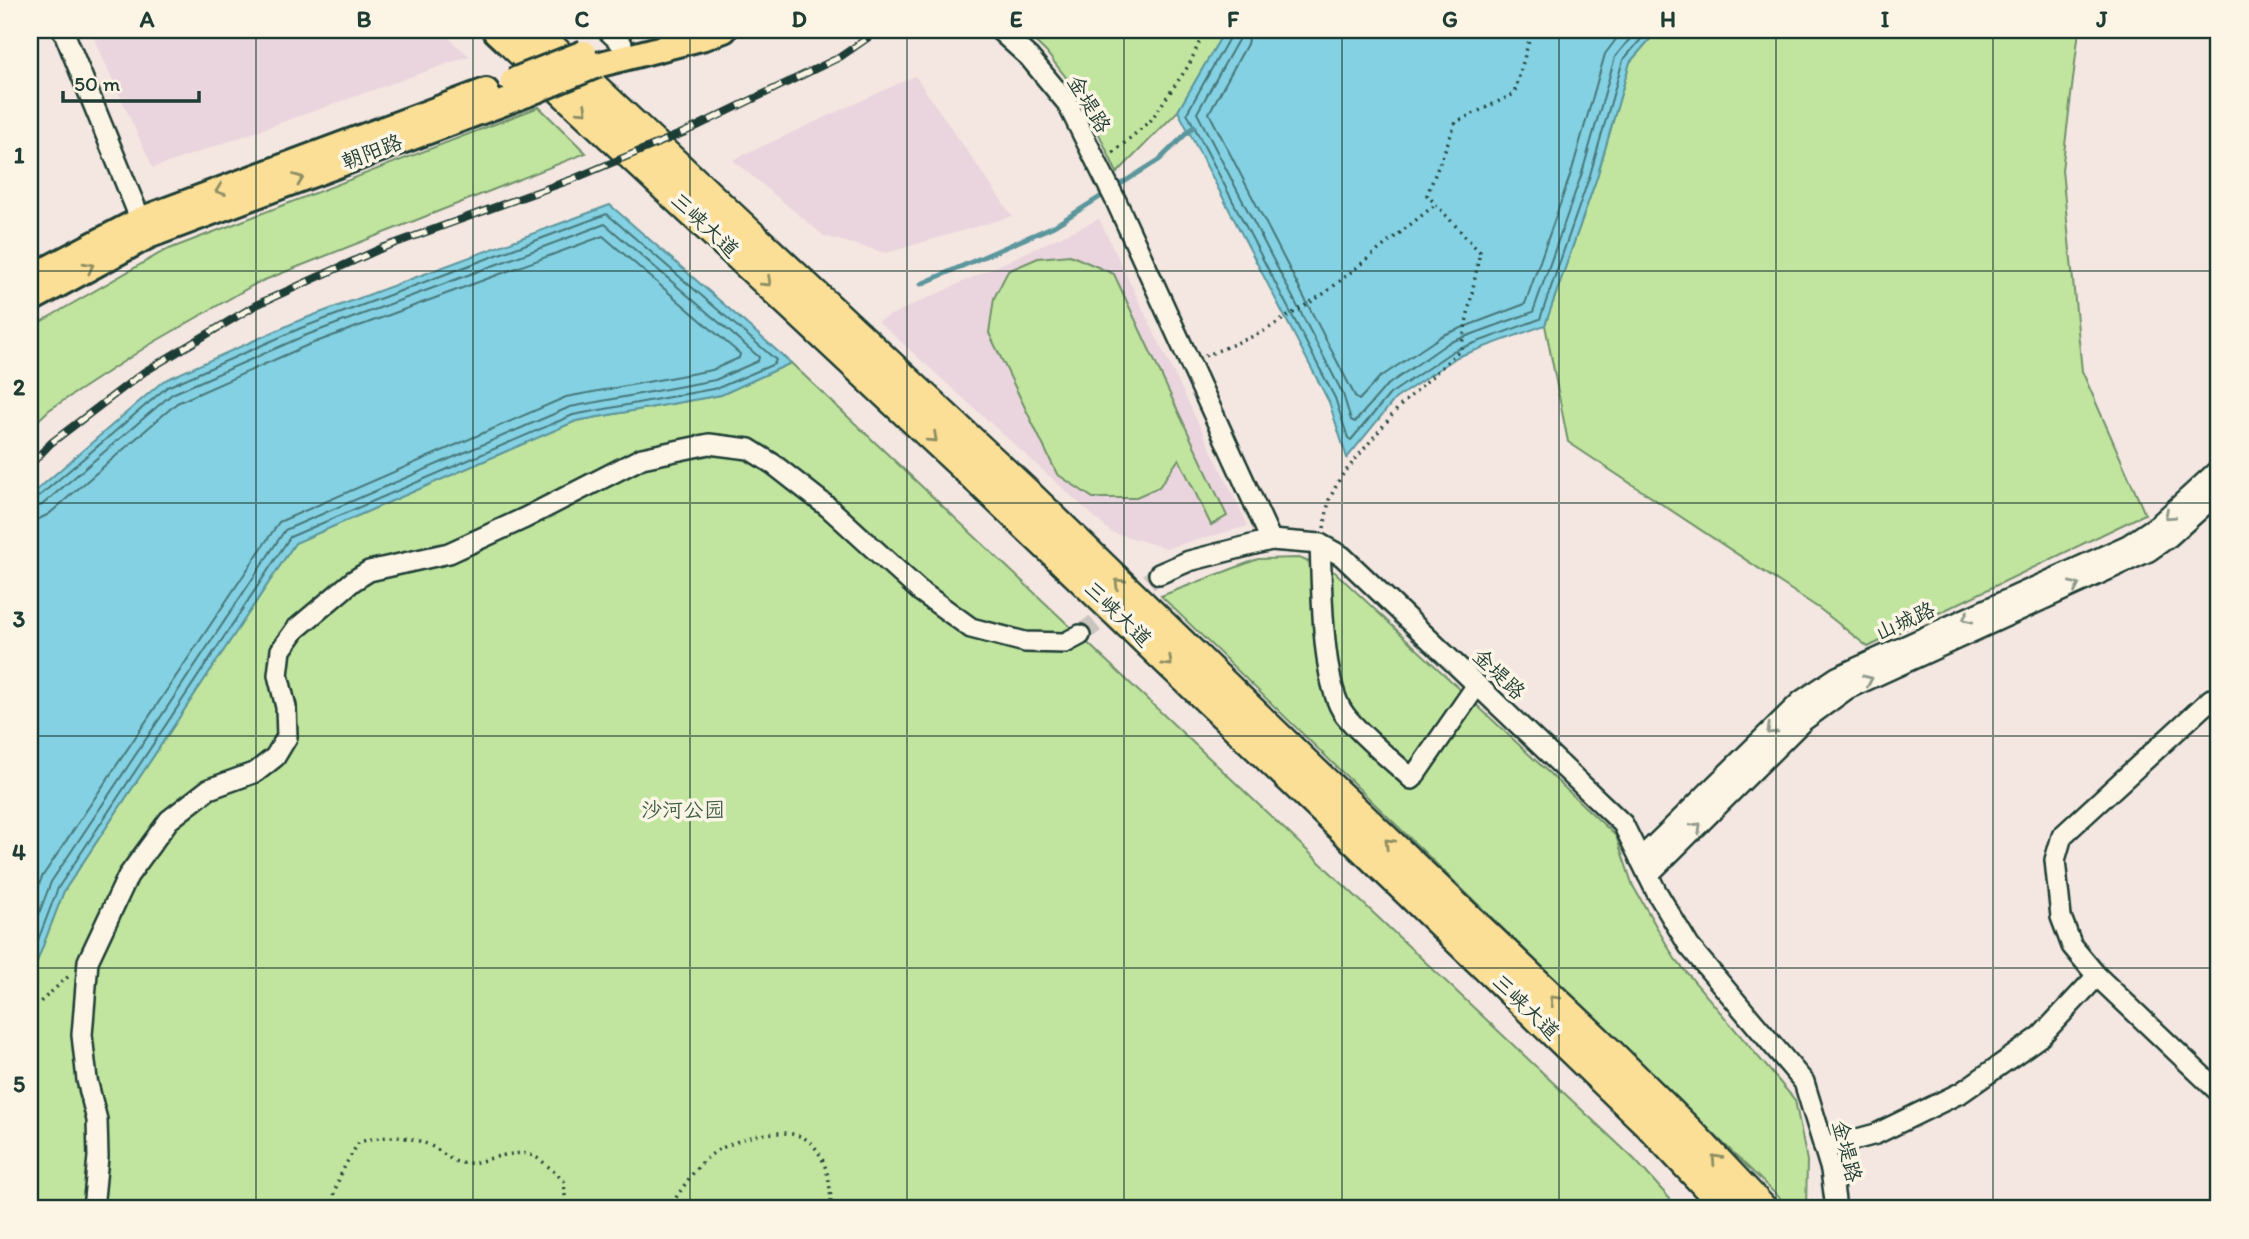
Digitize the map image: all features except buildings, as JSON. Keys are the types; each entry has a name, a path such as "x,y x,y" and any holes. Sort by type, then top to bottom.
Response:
{"highway":[{"name":"三峡大道","path":"497,30 984,486 1352,838 1648,1124 1728,1209"},
{"name":"三峡大道","path":"533,30 1027,493 1304,762 1597,1040 1763,1209"}],"main road":[{"name":"朝阳路","path":"591,59 615,37 669,30"},
{"name":"朝阳路","path":"30,278 144,228 591,59 705,37 724,30"},
{"name":"朝阳路","path":"30,300 144,228"}],"street":[{"path":"63,30 144,228"},
{"name":"金堤路","path":"999,30 1029,57 1067,103 1116,201 1190,363"},
{"path":"1190,363 1271,540"},
{"path":"93,1209 98,1157 97,1120 87,1080 82,1035 88,961 128,876 169,820 209,789 256,772 275,757 287,737 286,707 278,676 281,650 296,629 369,571 449,553 525,519 642,458 709,444 749,449 774,464 828,507 920,591 971,628 1025,642 1065,643 1080,635"},
{"name":"山城路","path":"1644,867 1801,701 1837,677 2128,545 2158,524 2219,469"},
{"name":"山城路","path":"1644,867 1803,721 1847,689 2149,551 2169,537 2219,492"},
{"name":"金堤路","path":"1159,574 1189,561 1271,540 1320,544 1342,556 1623,824 1689,946 1804,1082 1831,1170 1836,1209"},
{"path":"1320,544 1322,620 1333,692 1344,714 1412,779 1477,685"},
{"path":"2219,706 2211,699 2062,836 2055,860 2061,917 2073,946 2097,976 2219,1092"},
{"path":"1824,1148 1876,1134 1962,1092 2041,1036 2097,976"}],"path":[{"path":"1101,172 1151,120 1189,65 1205,30"},
{"path":"1320,544 1329,500 1340,478 1398,408 1461,349 1480,252 1427,195 1456,122 1514,94 1532,30"},
{"path":"1190,363 1261,333 1325,293 1436,205"},
{"path":"30,1011 58,984 88,961"},
{"path":"668,1209 706,1158 735,1141 764,1134 792,1134 811,1143 830,1177 831,1209"},
{"path":"333,1209 332,1201 346,1162 359,1142 382,1136 401,1136 419,1141 457,1162 471,1164 514,1153 537,1156 564,1181 566,1209"}],"shaded area":[{"path":"90,30 439,30 469,56 153,168"},
{"path":"915,76 1012,216 886,253 824,236 733,160"},
{"path":"1099,219 1248,526 1167,548 1111,532 878,321"}],"green space":[{"path":"1023,30 1225,30 1178,111 1117,173 1083,99 1046,52"},
{"path":"1658,30 2079,30 2062,170 2082,371 2145,514 1868,647 1820,609 1568,442 1545,325 1597,177 1630,62"},
{"path":"539,107 586,153 257,283 149,345 49,410 30,428 30,328 164,251"},
{"path":"1070,255 1114,274 1227,516 1211,525 1179,459 1159,487 1134,498 1093,498 1057,474 989,333 994,298 1008,271 1038,258"},
{"name":"沙河公园","path":"791,363 1635,1160 1679,1209 30,1209 36,964 64,891 295,543 576,421 721,395"},
{"path":"1299,558 1335,572 1616,836 1633,886 1675,959 1795,1100 1807,1161 1806,1209 1791,1209 1161,596 1258,559"}],"water":[{"path":"1225,30 1658,30 1630,62 1597,177 1545,325 1457,357 1395,399 1347,458 1329,402 1178,111"},
{"path":"610,205 791,363 721,395 576,421 295,543 64,891 36,964 30,1134 30,496 163,381 298,321"}],"waterway":[{"path":"921,284 1054,226 1159,160 1194,126"}],"tunnel":[{"path":"1080,635 1159,574"}],"railway":[{"path":"30,465 51,443 144,372 256,305 382,248 573,179 685,132 840,57 879,30"}]}
